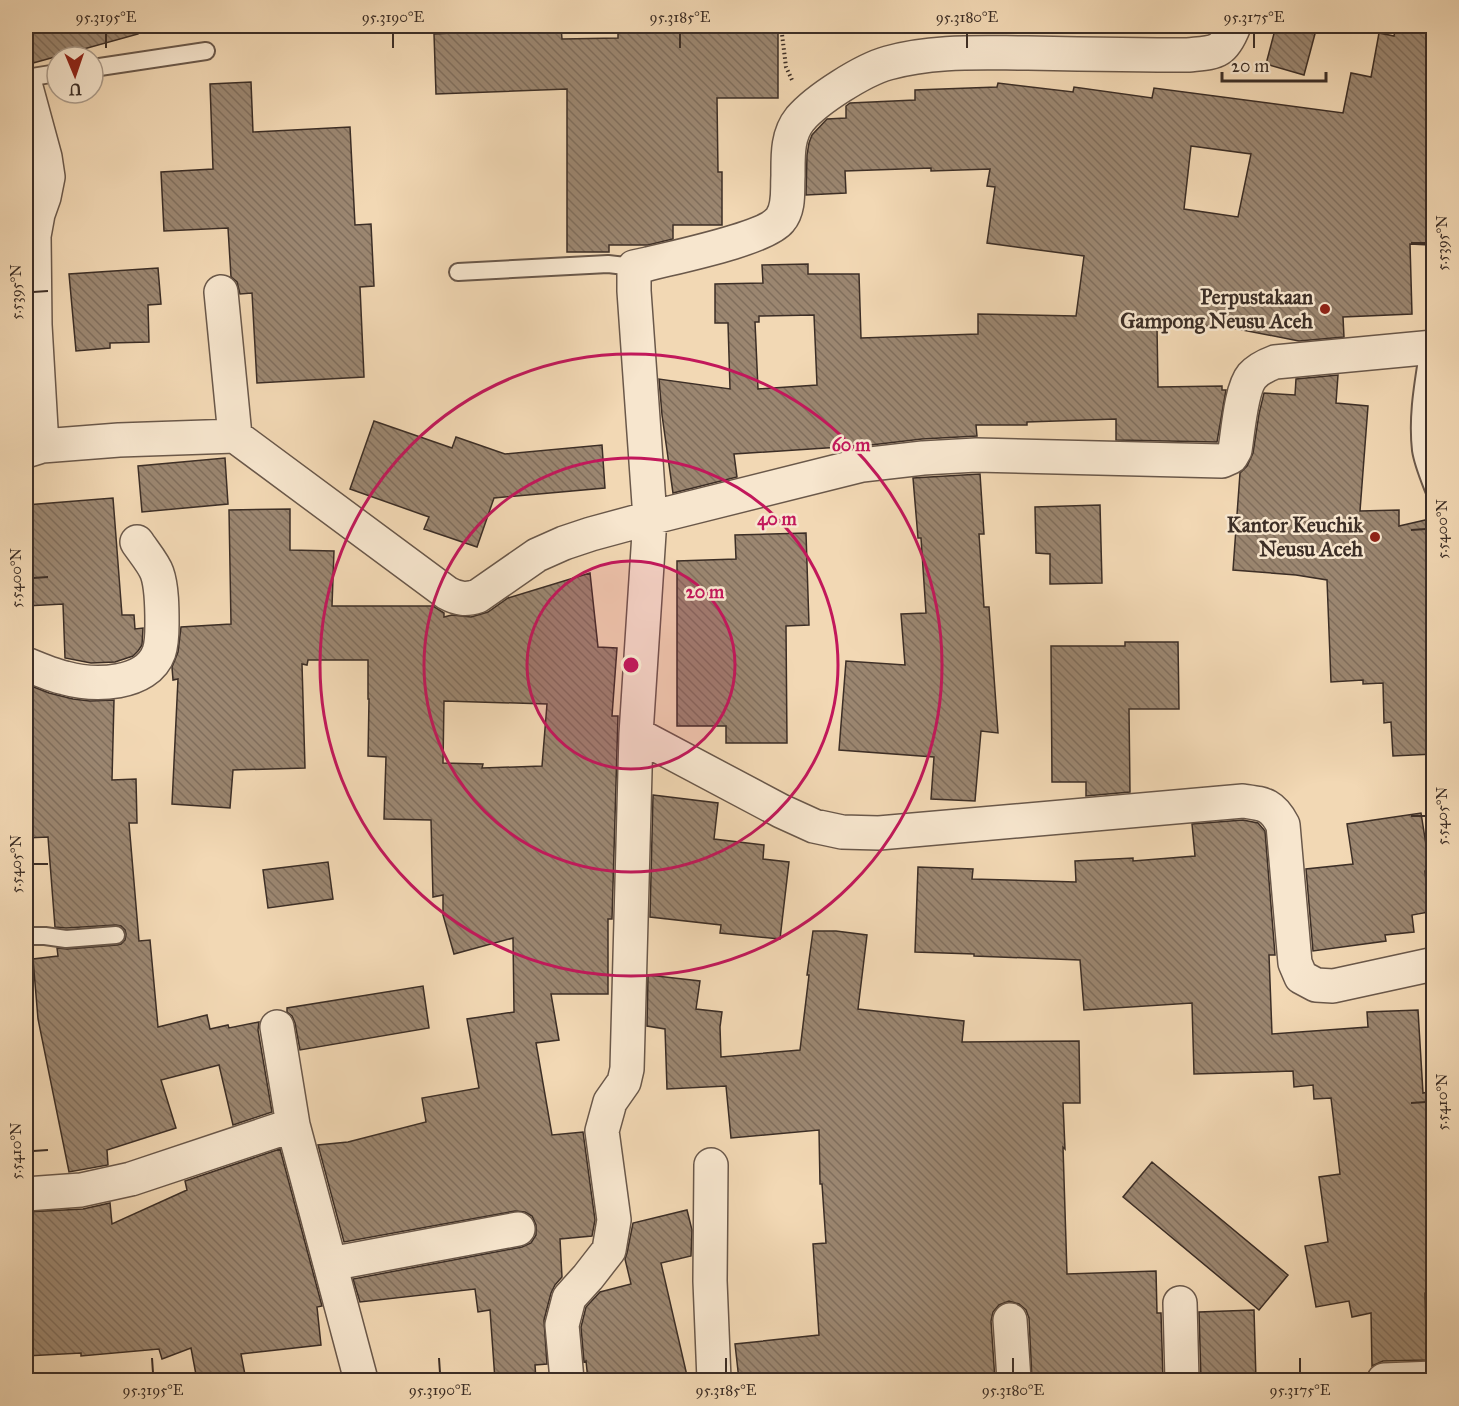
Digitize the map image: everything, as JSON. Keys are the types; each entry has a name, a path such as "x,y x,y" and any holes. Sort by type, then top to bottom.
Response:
{"street":[{"path":"567,1380 562,1325 569,1298 609,1250 614,1220 602,1131 610,1102 624,1082 627,1069 636,735 650,518 634,267 746,239 774,226 785,211 788,145 799,120 837,89 859,75 886,63 920,56 974,53 1188,55 1211,53 1221,49 1234,26"},
{"path":"26,87 45,157 48,177 34,236 34,449 119,440 235,436 456,598 468,599 478,596 537,555 591,534 862,465 976,455 1222,461 1231,457 1235,450 1245,391 1251,377 1261,368 1275,362 1431,347"},
{"path":"221,292 235,436"},
{"path":"26,664 64,678 82,682 107,682 123,681 145,670 154,661 159,651 162,633 162,603 157,573 137,542"},
{"path":"636,735 813,826 842,831 879,832 1243,801 1266,804 1277,813 1283,825 1295,963 1301,977 1316,985 1333,986 1434,963"},
{"path":"276,1027 293,1125 361,1380"},
{"path":"26,1194 81,1190 131,1179 293,1125"},
{"path":"711,1165 710,1271 714,1380"},
{"path":"330,1264 518,1229"},
{"path":"1180,1303 1182,1380"},
{"path":"1010,1320 1014,1380"},
{"path":"1384,1380 1434,1378"}],"lane":[{"path":"105,66 206,51"},
{"path":"26,78 45,75"},
{"path":"459,272 608,264 634,267"},
{"path":"1431,347 1423,387 1420,419 1421,452 1434,490"},
{"path":"26,936 66,939 116,935"}],"path":[{"path":"781,26 786,67 791,79 813,107"}],"building":[{"path":"26,26 137,26 138,34 98,45 45,45 45,60 26,65"},
{"path":"618,26 778,26 778,98 717,98 718,172 722,172 722,225 673,225 673,239 648,245 609,245 609,252 567,252 567,89 436,94 434,34 561,27 562,39 618,38"},
{"path":"1276,26 1297,26 1316,30 1304,75 1266,64"},
{"path":"1396,26 1434,34 1434,200 1431,199 1429,245 1410,244 1412,314 1343,317 1344,337 1299,341 1222,326 1157,327 1158,387 1222,386 1222,390 1226,390 1217,442 1116,440 1116,419 1027,422 1027,425 976,425 977,436 734,454 737,477 673,493 659,379 730,389 728,323 715,323 715,284 763,283 762,265 808,264 808,274 859,274 861,338 978,334 978,314 1076,316 1084,256 987,243 995,187 987,186 990,169 931,171 931,168 845,171 846,193 806,195 807,155 812,135 827,119 846,118 846,106 850,103 915,100 915,90 997,87 998,83 1073,92 1074,87 1152,98 1154,88 1343,113 1351,73 1371,77 1379,33 1394,36","holes":["1191,146 1251,154 1238,217 1184,209","814,315 817,385 758,389 755,322 759,322 759,316"]},
{"path":"251,82 253,132 350,127 355,225 371,224 374,286 360,287 364,377 257,383 252,293 240,294 237,282 231,277 228,228 164,231 161,172 213,169 210,84"},
{"path":"158,268 161,304 148,305 149,342 110,343 110,348 76,351 69,274"},
{"path":"1338,375 1336,403 1368,406 1360,511 1399,510 1399,526 1434,518 1434,754 1393,756 1391,722 1384,723 1383,683 1363,684 1363,680 1331,682 1327,580 1233,570 1240,473 1247,466 1253,453 1264,393 1295,395 1296,379"},
{"path":"374,421 452,448 456,437 505,454 602,445 605,488 494,498 477,547 424,529 429,517 350,489"},
{"path":"225,458 228,504 142,512 138,466"},
{"path":"980,474 984,534 979,534 984,607 989,607 998,733 981,731 975,801 931,799 934,757 839,750 846,661 905,665 901,614 926,613 921,538 918,538 913,478"},
{"path":"113,498 122,615 134,615 135,629 143,628 142,645 133,656 115,662 91,663 65,658 63,604 26,606 26,505"},
{"path":"1100,505 1102,583 1050,584 1050,554 1036,553 1035,507"},
{"path":"290,509 290,550 334,551 332,606 433,606 444,613 444,617 452,615 471,617 488,612 508,598 590,573 598,647 617,648 612,716 618,716 612,919 608,919 608,994 551,994 559,1040 536,1043 552,1135 583,1132 595,1220 592,1236 560,1239 562,1277 551,1293 544,1320 547,1364 535,1365 536,1380 495,1380 490,1310 478,1312 475,1289 360,1302 353,1279 522,1247 531,1243 536,1235 536,1225 532,1216 525,1212 515,1211 344,1242 318,1145 348,1142 426,1122 422,1098 479,1088 467,1019 514,1012 513,938 454,954 443,915 443,895 433,897 431,820 384,819 386,757 368,756 368,660 308,660 307,665 302,664 305,768 233,770 230,808 172,804 178,679 173,680 172,667 178,652 181,627 231,624 229,510","holes":["444,701 547,704 542,766 482,768 483,764 443,763"]},
{"path":"806,533 809,625 786,626 787,743 726,743 726,726 677,726 677,561 736,559 735,535"},
{"path":"1125,642 1178,642 1179,709 1129,709 1130,792 1086,796 1086,782 1052,782 1051,646 1125,646"},
{"path":"26,684 73,699 114,700 112,780 136,779 137,823 129,823 139,941 150,940 158,1027 207,1015 210,1029 259,1022 258,1030 272,1112 233,1125 219,1065 161,1080 176,1128 107,1150 108,1165 69,1172 38,1019 33,959 58,956 57,948 121,944 126,934 121,926 116,925 55,927 48,837 26,838"},
{"path":"653,795 718,803 714,839 764,845 763,859 789,862 780,939 720,933 721,925 650,917"},
{"path":"1421,813 1430,870 1425,871 1429,912 1412,915 1414,932 1385,935 1386,941 1313,951 1306,869 1353,864 1347,824"},
{"path":"1243,820 1258,823 1265,831 1275,955 1269,955 1272,1034 1368,1027 1367,1012 1418,1010 1423,1093 1434,1091 1434,1291 1425,1293 1427,1360 1383,1361 1372,1366 1371,1313 1352,1317 1349,1301 1316,1307 1305,1246 1328,1242 1319,1177 1340,1174 1331,1098 1314,1099 1313,1085 1294,1087 1293,1071 1194,1074 1192,1003 1084,1010 1080,960 915,952 918,867 973,869 972,879 1076,882 1075,861 1133,858 1133,861 1195,856 1192,824"},
{"path":"328,862 333,899 268,908 263,870"},
{"path":"813,931 867,935 858,1009 964,1021 962,1042 1079,1041 1080,1103 1063,1103 1067,1274 1156,1271 1157,1313 1161,1313 1163,1380 1032,1380 1029,1318 1026,1310 1019,1304 1009,1301 999,1305 993,1312 991,1321 995,1380 938,1380 938,1376 875,1378 875,1380 739,1380 735,1344 819,1335 813,1244 826,1243 822,1184 820,1184 819,1130 731,1138 726,1086 667,1089 665,1029 647,1026 648,975 700,981 696,1009 722,1012 721,1057 800,1050"},
{"path":"423,986 429,1028 300,1050 295,1023 287,1012 287,1008"},
{"path":"280,1149 322,1306 317,1307 321,1345 241,1354 246,1380 197,1380 191,1348 162,1359 159,1349 81,1356 81,1353 26,1356 26,1212 83,1209 110,1203 112,1224 187,1190 185,1181"},
{"path":"1152,1162 1288,1275 1259,1310 1123,1197"},
{"path":"687,1210 692,1230 691,1256 661,1263 688,1380 588,1380 581,1327 586,1307 600,1292 631,1284 625,1259 633,1223"},
{"path":"1254,1310 1256,1380 1201,1380 1199,1312"}],"place":[{"name":"Perpustakaan Gampong Neusu Aceh","path":"1325,309"},
{"name":"Kantor Keuchik Neusu Aceh","path":"1375,537"}]}
